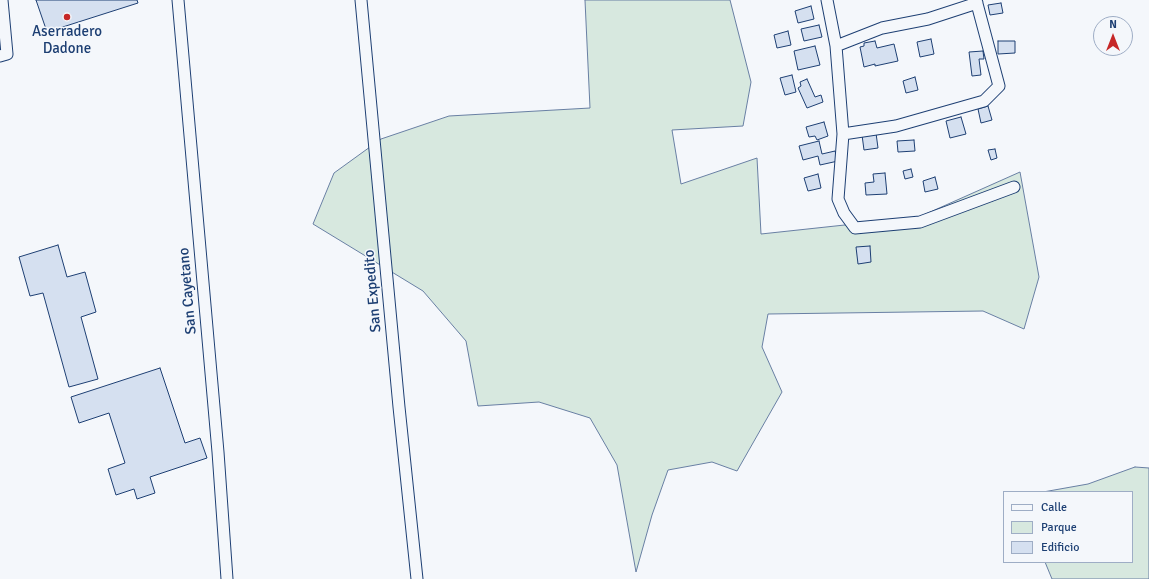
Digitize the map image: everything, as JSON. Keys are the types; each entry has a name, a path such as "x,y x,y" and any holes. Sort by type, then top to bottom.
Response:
{"street":[{"path":"0,56 8,54 2,0"},
{"name":"San Cayetano","path":"178,0 218,452 227,579"},
{"name":"San Expedito","path":"361,0 399,407 418,579"},
{"path":"827,0 836,46 843,134 838,199 844,213 855,228 920,222 1014,187"},
{"path":"836,46 882,28 928,19 977,1 999,86 984,100 896,126 843,134"}],"green space":[{"path":"585,0 730,0 751,82 743,126 672,130 681,184 757,158 761,234 919,217 1020,172 1039,277 1024,329 983,311 768,314 762,347 782,392 737,471 712,462 668,470 652,515 636,572 617,465 590,418 539,402 478,406 466,341 423,291 313,224 334,173 381,139 449,116 590,108"},
{"path":"1135,467 1149,468 1149,579 1052,579 1045,563 1133,563 1133,491 1049,491 1088,484"}],"building":[{"name":"Aserradero Dadone","path":"36,0 137,0 138,3 47,32"},
{"path":"1001,3 1003,13 990,15 988,5"},
{"path":"811,6 814,19 798,23 795,11"},
{"path":"819,25 822,37 804,41 801,29"},
{"path":"788,31 791,45 777,48 774,35"},
{"path":"931,39 934,54 920,57 917,42"},
{"path":"875,41 877,48 894,44 898,61 864,67 860,47 864,46 864,43"},
{"path":"998,41 1015,41 1015,53 998,54"},
{"path":"815,46 820,65 798,70 794,51"},
{"path":"983,51 984,59 979,59 981,75 972,76 969,52"},
{"path":"792,75 796,92 785,95 780,78"},
{"path":"915,77 918,90 906,93 903,81"},
{"path":"807,79 815,97 821,95 823,102 807,108 798,88 801,86 800,82"},
{"path":"988,106 992,120 981,123 978,109"},
{"path":"961,117 966,134 950,138 946,121"},
{"path":"824,122 828,136 817,140 815,136 809,137 806,127"},
{"path":"876,133 878,148 864,150 862,135"},
{"path":"914,140 915,151 898,152 897,141"},
{"path":"819,141 822,154 835,151 838,161 820,165 818,156 803,160 799,146"},
{"path":"995,149 997,158 991,160 988,150"},
{"path":"911,169 913,177 905,179 903,171"},
{"path":"885,173 887,194 866,195 865,183 874,182 873,174"},
{"path":"818,174 821,188 808,191 804,178"},
{"path":"935,177 938,189 925,192 923,181"},
{"path":"58,245 67,277 85,272 96,312 81,317 98,379 69,387 43,293 30,296 19,257"},
{"path":"870,246 871,262 858,264 856,247"},
{"path":"160,368 185,443 200,438 207,458 150,477 155,493 137,499 134,489 116,495 108,469 125,463 109,413 79,423 71,397"}],"place":[{"name":"Aserradero Dadone","path":"67,17"}]}
